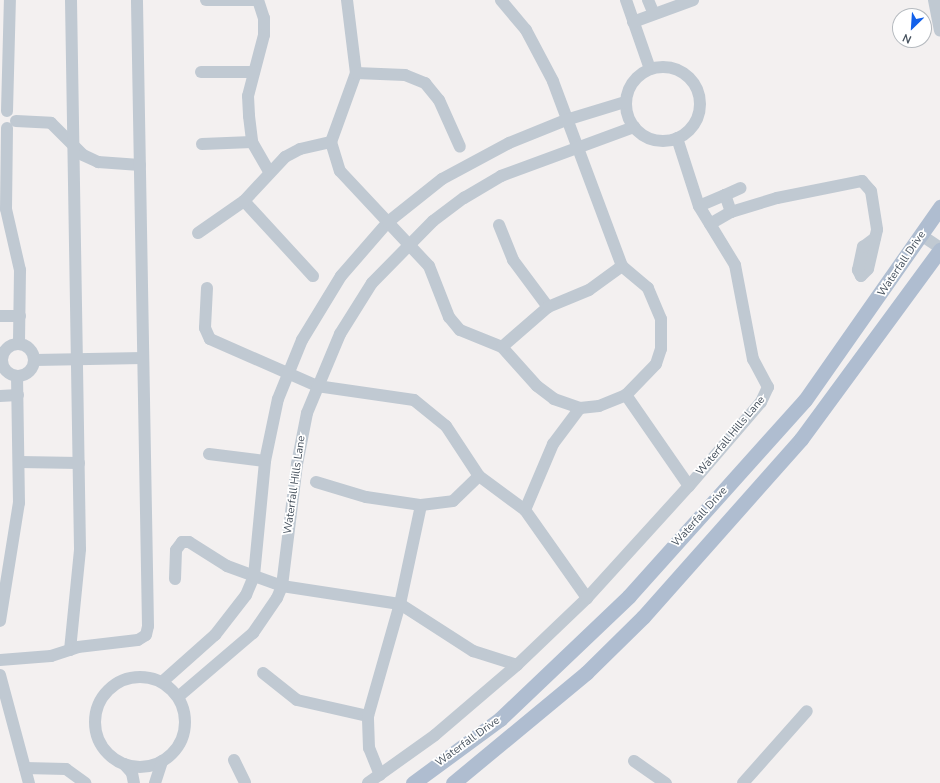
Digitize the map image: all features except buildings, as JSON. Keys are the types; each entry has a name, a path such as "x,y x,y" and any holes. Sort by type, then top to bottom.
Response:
{"main road":[{"name":"Waterfall Drive","path":"413,783 500,719 629,596 805,400 940,206"},
{"name":"Waterfall Drive","path":"453,783 586,673 643,617 801,440 940,249"}],"street":[{"path":"6,209 8,124 15,115 4,113 10,0"},
{"path":"70,650 80,548 72,142 71,0"},
{"path":"0,660 51,656 70,650 138,640 146,635 148,626 137,0"},
{"path":"206,0 258,0 264,18 264,35 248,96 252,142 269,171"},
{"path":"347,0 356,73 332,142 345,180 409,243 435,274 449,317 472,336 502,347 546,394 580,408"},
{"path":"501,0 526,30 539,53 577,147 622,266 648,288 661,319 662,337 656,364 626,395 580,408 553,444 525,510"},
{"path":"626,0 650,69"},
{"path":"648,0 654,14"},
{"path":"634,22 693,0"},
{"path":"934,0 940,30"},
{"path":"672,67 684,73 699,94 696,120 677,138 658,141 634,127 625,102 635,78 650,69 672,67"},
{"path":"201,72 254,72"},
{"path":"356,73 405,75 425,83 439,100 460,147"},
{"path":"162,682 197,653 240,606 254,576 265,461 270,430 287,375 325,299 388,222 442,179 474,160 566,120 625,102"},
{"path":"8,124 51,123 72,142 83,155 98,162 140,165"},
{"name":"Waterfall Hills Lane","path":"178,697 214,670 260,625 282,586 296,464 317,386 353,310 388,263 409,243 464,198 501,176 634,127"},
{"name":"Waterfall Hills Lane","path":"368,783 435,735 517,665 587,598 689,486 761,402 768,387 753,359 735,266 699,206 677,138"},
{"path":"202,144 252,142"},
{"path":"198,233 244,201 269,171 300,149 332,142"},
{"path":"710,224 731,212 777,198 862,182 871,191 875,238"},
{"path":"699,206 742,188"},
{"path":"0,194 6,209 20,270 19,344"},
{"path":"724,195 731,212"},
{"path":"244,201 313,276"},
{"path":"499,225 513,260 548,307"},
{"path":"921,235 940,249"},
{"path":"502,347 548,307 589,290 622,266"},
{"path":"207,288 205,328 210,339 287,375 317,386 414,400 446,426 480,476 525,510 587,598"},
{"path":"0,316 20,316"},
{"path":"0,621 18,520 20,462 18,395 2,364 3,349 19,344 31,350 35,360"},
{"path":"35,360 77,358 143,358"},
{"path":"8,374 27,374 35,360"},
{"path":"0,396 18,395"},
{"name":"Waterfall Hills Lane","path":"626,395 689,486"},
{"path":"209,454 265,461"},
{"path":"20,462 79,463"},
{"name":"Waterfall Hills Lane","path":"316,482 366,497 421,505 453,501 480,476"},
{"path":"380,775 369,748 368,716 400,604 421,505"},
{"path":"175,579 176,550 182,542 254,576 282,586 400,604 474,651 517,665"},
{"path":"263,674 297,700 368,716"},
{"path":"0,675 29,783"},
{"path":"124,764 142,767 162,761 178,747 184,732 185,717 178,697 162,682 137,676 124,679 108,690 97,706 95,719 101,744 124,764 132,774 134,783"},
{"path":"743,783 807,711"},
{"path":"234,760 245,783"},
{"path":"155,783 162,761"},
{"path":"634,762 666,783"},
{"path":"25,768 66,768 85,783"}]}
